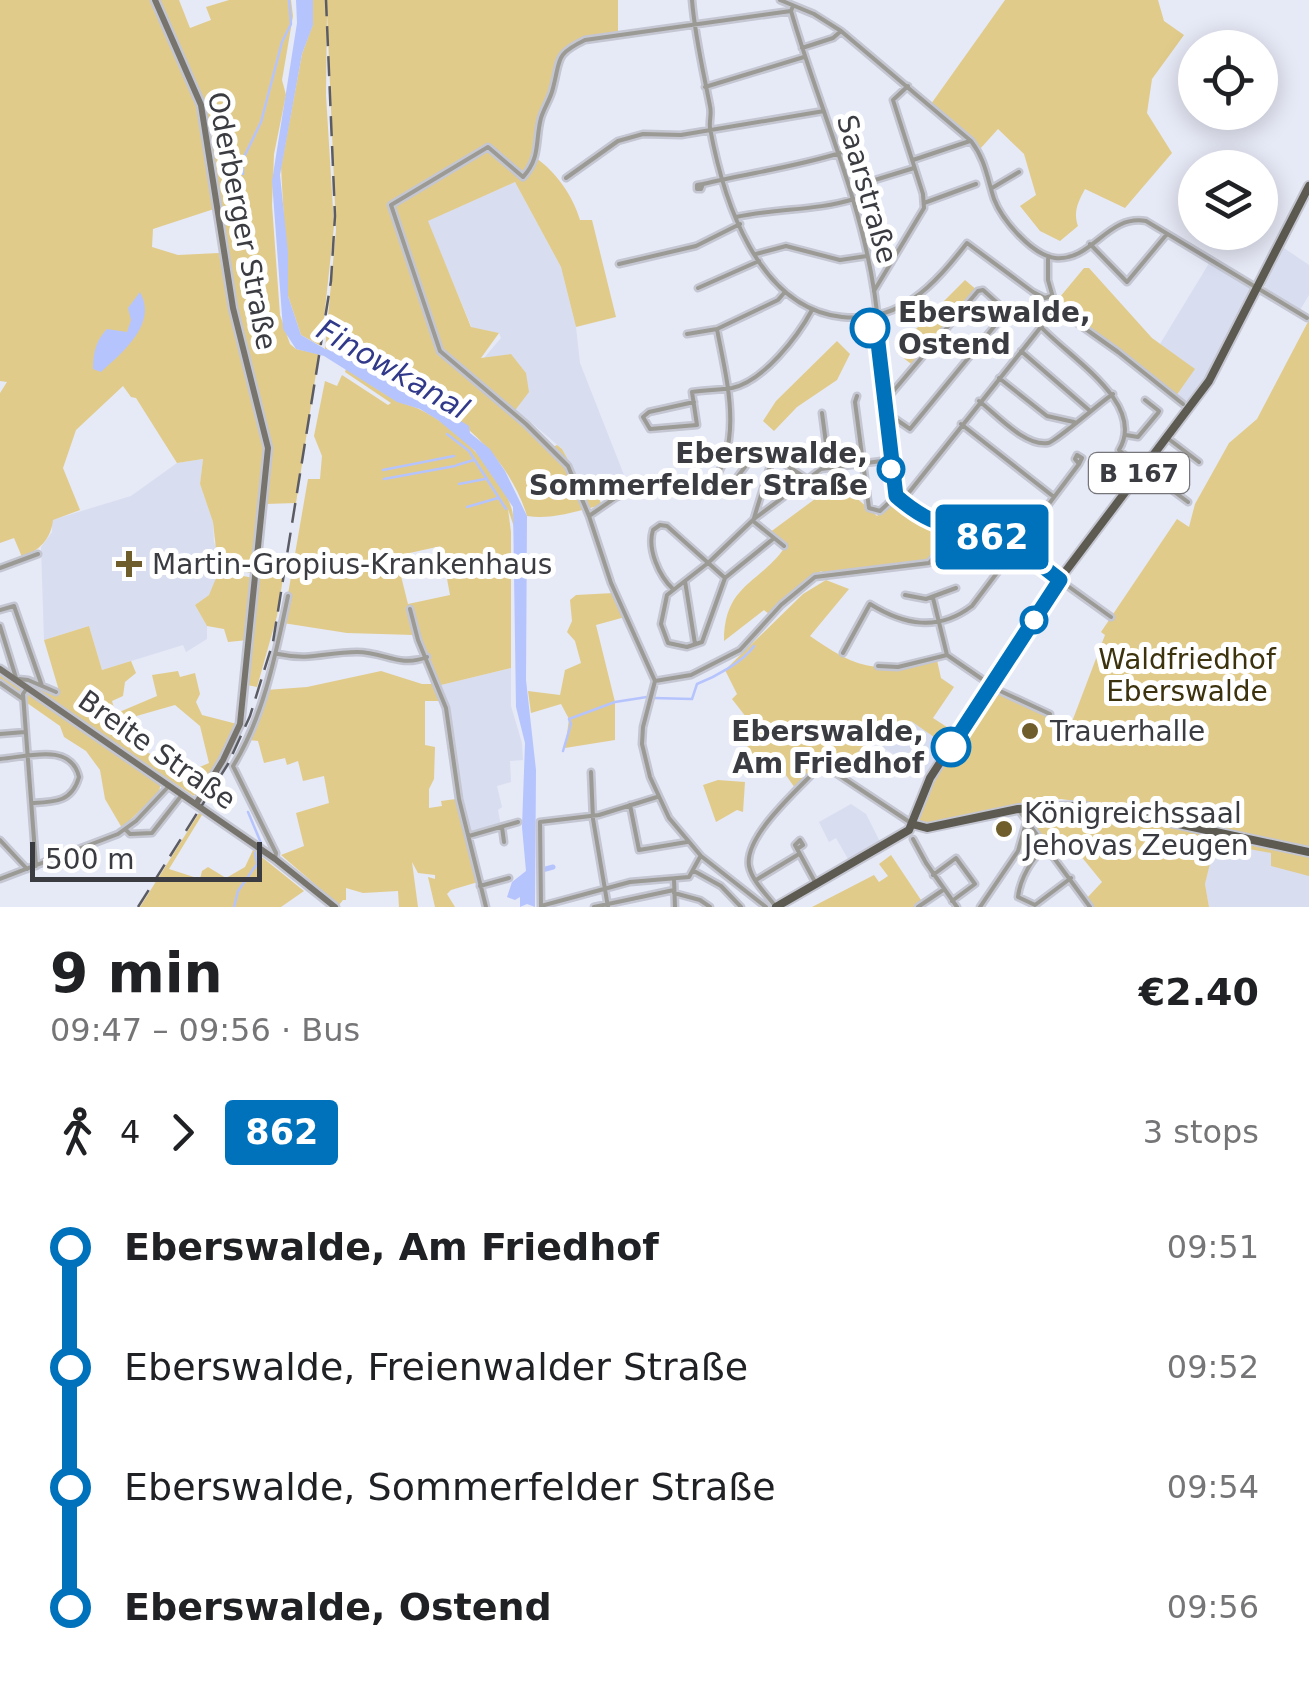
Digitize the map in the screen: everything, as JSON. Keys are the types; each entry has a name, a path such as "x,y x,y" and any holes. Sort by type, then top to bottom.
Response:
{"main road":[{"name":"Oderberger Straße","path":"155,0 201,105 233,308 269,458 240,724 224,760 196,804"},
{"name":"B 167","path":"912,824 930,778 1060,580 1140,467 1209,381 1309,186"},
{"name":"Breite Straße","path":"0,669 275,859 334,907"},
{"path":"776,907 904,834 912,824 927,828 1018,808 1062,805 1123,812 1309,852"}],"street":[{"path":"692,0 712,112 711,130 724,179 754,255 784,293 812,310 839,317 877,315 918,298 967,243 1033,292 1045,298 1051,296"},
{"path":"780,0 841,31 971,141 984,161 996,204 1034,249 1049,256 1072,256 1126,220 1146,221 1307,318"},
{"path":"766,907 700,856 658,797 641,734 655,681 611,582 568,466 552,447 440,351 392,205 488,147 523,176 536,159 540,121 554,87 556,62 566,49 585,40 792,8"},
{"name":"Saarstraße","path":"792,8 804,57 851,187 867,256 896,496"},
{"path":"802,48 833,38 841,31"},
{"path":"706,86 804,57"},
{"path":"874,290 922,214 924,203 893,100 908,86"},
{"path":"566,178 628,138 711,130 824,111"},
{"path":"913,160 971,141"},
{"path":"703,184 840,154"},
{"path":"851,187 914,168"},
{"path":"992,188 1019,172"},
{"path":"924,203 976,184"},
{"path":"736,217 787,208 824,208 854,199"},
{"path":"619,264 696,246 740,224"},
{"path":"1090,244 1127,282 1168,233"},
{"path":"754,255 786,246 840,260 867,256"},
{"path":"1049,256 1046,270 1056,308 1183,404"},
{"path":"698,288 758,261"},
{"path":"883,403 978,291 983,290 1004,308 1002,317 910,429 891,416 884,416"},
{"path":"687,334 717,329 778,300 784,293"},
{"path":"902,502 1056,308"},
{"path":"694,402 649,412 643,417 650,428 697,425 694,402 692,392 729,388 750,380 787,348 812,310"},
{"path":"1041,327 1120,402 1126,434 1119,450 1188,502"},
{"path":"710,486 722,468 730,426 729,388 717,329"},
{"path":"1021,351 1089,410"},
{"path":"999,378 1047,416 1074,422"},
{"path":"979,402 1041,443 1054,442 1113,394"},
{"path":"857,396 868,508 880,511 896,496 928,520 996,538 1111,617"},
{"path":"1126,434 1138,437 1158,413 1145,400"},
{"path":"822,413 829,466"},
{"path":"961,424 1054,497"},
{"path":"1166,437 1199,462"},
{"path":"589,516 646,483 729,490 753,453 774,456 807,479"},
{"path":"753,520 774,456"},
{"path":"773,539 725,578 704,639 680,647 668,643 662,632 667,595 753,520 829,466 890,460"},
{"path":"844,654 870,604 906,622 939,623 974,604 1079,464"},
{"path":"753,520 784,546"},
{"path":"673,589 651,547 655,527 667,526 725,578"},
{"path":"655,681 690,675 740,650 781,605 815,577 929,563 957,530"},
{"path":"0,568 38,554"},
{"path":"685,581 695,644"},
{"path":"904,595 932,598 956,588"},
{"path":"275,859 276,853 233,766 263,696 288,596"},
{"path":"932,598 947,655 992,686 1050,714"},
{"path":"0,610 14,606 42,686"},
{"path":"410,609 416,636 446,708 458,799 484,906"},
{"path":"0,626 18,680 56,692"},
{"path":"278,654 307,659 359,652 412,663 428,657"},
{"path":"878,666 898,667 947,655"},
{"path":"0,683 23,699"},
{"path":"26,688 23,699 36,866"},
{"path":"0,734 26,732"},
{"path":"0,759 62,755 79,772 70,796 60,801 32,803"},
{"path":"776,907 756,880 749,860 754,838 822,764 912,824"},
{"path":"591,772 593,816 608,905"},
{"path":"0,879 125,830 169,786"},
{"path":"125,830 130,834 156,830 182,794"},
{"path":"658,797 593,816 540,822 541,906 645,880 688,878 700,856"},
{"path":"630,805 639,850 687,842"},
{"path":"980,907 1018,850 1029,807"},
{"path":"1018,808 1090,907"},
{"path":"468,836 518,822"},
{"path":"502,826 504,842"},
{"path":"913,839 957,907"},
{"path":"0,840 27,869"},
{"path":"1046,846 1023,878 1020,899 1035,905 1071,878"},
{"path":"756,880 798,852 815,882"},
{"path":"933,875 956,858 975,884 952,901"},
{"path":"693,870 716,883 741,907"},
{"path":"480,886 509,878"},
{"path":"674,879 675,907"},
{"path":"918,907 944,890"},
{"path":"594,907 644,894 674,892 710,907"},
{"path":"644,894 646,907"}],"shaded area":[{"path":"515,182 561,267 576,327 580,363 624,475 611,483 585,490 562,449 525,417 521,418 472,372 501,338 499,333 472,328 427,221"},
{"path":"1281,246 1309,265 1309,295 1300,310 1265,288 1265,276"},
{"path":"1211,260 1253,289 1209,374 1187,405 1176,396 1194,369 1160,344"},
{"name":"Martin-Gropius-Krankenhaus","path":"203,459 200,484 218,551 215,584 209,595 195,605 207,626 207,639 186,652 183,645 102,670 89,626 44,640 41,547 52,532 52,520 131,496 177,463"},
{"path":"511,668 511,706 523,760 510,761 511,782 497,786 501,826 468,835 441,685"},
{"path":"887,718 911,720 947,746 928,775 870,740"},
{"path":"851,804 866,814 880,842 848,859 836,838 829,842 819,822"},
{"path":"1216,835 1309,855 1309,907 1209,907 1205,884"}],"green space":[{"path":"0,0 150,0 199,110 214,209 153,229 152,247 178,255 219,253 230,313 266,448 252,573 218,567 213,522 200,484 203,459 177,463 136,398 123,386 76,430 63,468 80,510 53,520 43,543 22,557 14,538 0,543 0,393 7,382 0,381"},
{"path":"179,0 190,28 211,20 206,7 229,0 291,0 293,16 282,80 286,95 274,154 272,205 280,315 290,344 319,354 296,503 265,504 269,439 234,308 211,137 230,114 221,109 210,129 201,94 159,3"},
{"path":"313,0 618,0 618,34 585,40 566,49 556,61 554,87 540,121 536,158 563,185 580,220 592,220 616,317 576,327 561,267 515,182 428,221 471,327 499,333 481,358 511,354 526,373 529,392 513,413 549,449 557,445 562,449 585,490 594,488 602,505 555,516 527,516 503,467 465,426 355,359 325,349 336,230 327,12 326,95 334,226 321,346 301,335 288,296 281,167 302,54 313,24"},
{"path":"1005,0 1158,0 1164,21 1178,31 1178,43 1152,79 1147,113 1172,153 1125,208 1085,189 1077,207 1078,226 1060,241 1040,231 1020,206 1036,195 1024,154 998,129 980,149 931,104"},
{"path":"1084,268 1089,268 1152,338 1195,369 1176,396 1057,306 1055,303"},
{"path":"965,280 978,291 915,367 897,353"},
{"name":"Waldfriedhof Eberswalde","path":"1309,320 1309,847 1138,810 1061,799 1028,802 920,825 921,811 937,775 994,690 1070,727 1105,635 1101,632 1177,519 1189,527 1195,504 1229,443 1257,419"},
{"path":"837,341 850,354 837,380 797,407 774,431 763,421 776,401"},
{"path":"346,369 451,429 482,459 505,493 514,527 508,509 511,668 441,685 414,628 414,635 347,633 283,623 308,479 320,479 322,456 314,436 325,381 337,386 342,375 388,405 391,403","holes":["441,546 437,550 450,595 408,604 396,556"]},
{"path":"842,479 857,489 852,494 877,516 894,499 925,522 953,533 924,562 829,577 821,571 770,615 764,610 724,641 730,607 737,596 785,547 769,533"},
{"path":"219,571 253,578 248,640 228,642 224,629 207,626 195,605 209,595"},
{"path":"258,575 283,578 257,687 247,685"},
{"path":"826,580 849,589 810,636 844,657 871,666 937,660 941,678 954,687 933,718 956,733 947,746 911,721 903,728 887,718 839,775 822,764 797,791 774,758 762,766 748,757 746,717 732,699 737,694 725,670 803,594"},
{"path":"614,593 625,617 596,625 615,702 615,740 565,748 569,719 561,704 531,713 528,691 560,695 565,670 581,663 575,641 567,632 572,621 570,600 576,595"},
{"path":"89,626 102,670 131,661 136,673 125,682 123,696 112,701 124,743 182,767 186,773 209,763 200,726 175,705 119,721 117,713 157,696 152,675 178,671 180,677 195,673 200,694 196,702 202,715 237,724 194,796 26,685 28,682 60,694 44,640"},
{"path":"0,671 161,783 159,792 122,828 105,799 100,770 86,751 64,737 60,726 0,684"},
{"path":"381,671 434,684 441,701 425,701 425,745 435,747 429,808 456,799 478,882 447,894 455,907 435,907 428,877 435,879 435,875 418,873 412,862 418,907 399,907 398,891 363,893 346,888 346,900 339,905 281,855 304,846 296,813 329,803 324,776 303,781 298,761 287,765 285,758 264,763 258,741 248,740 266,690 307,687"},
{"path":"718,780 745,782 743,812 737,810 716,822 703,785"},
{"path":"1076,808 1309,854 1309,876 1271,866 1271,853 1215,843 1205,884 1209,907 1093,907 1087,898 1102,882 1063,834 1042,838 1028,818 1031,811"},
{"path":"199,813 202,815 169,869 200,879 208,867 226,878 245,867 253,850 304,891 281,907 140,907"},
{"path":"891,855 923,903 917,907 812,907 874,875 879,882 888,876 879,864"}],"water":[{"path":"296,0 313,0 313,25 302,54 280,175 288,296 301,335 325,349 339,351 469,426 470,433 490,449 505,471 527,516 526,680 536,770 535,907 520,907 520,897 507,897 512,882 526,871 522,827 525,743 516,707 513,507 475,451 438,420 397,402 324,356 296,349 283,329 272,181 297,23"},
{"path":"140,292 144,315 135,337 101,372 93,369 100,338 107,329 127,332 131,320 128,308"}],"waterway":[{"path":"243,174 243,159 261,122 282,42 291,24 289,0"},
{"name":"Finowkanal","path":"447,434 469,451 506,509"},
{"path":"383,470 454,456"},
{"path":"457,465 474,460"},
{"path":"384,479 455,466"},
{"path":"459,484 485,479"},
{"path":"467,507 498,498"},
{"path":"653,698 692,699 697,684 736,663 754,646"},
{"path":"563,751 569,719 615,702 647,697"},
{"path":"248,812 261,843"},
{"path":"234,907 238,891 257,864 255,853"},
{"path":"542,870 553,867"}],"railway":[{"path":"138,907 228,764 250,716 273,642 331,281 335,216 326,0"}],"bus line":[{"name":"862","path":"870,328 877,334 896,496 940,526 1007,543 1060,580 951,747"}],"place":[{"name":"Eberswalde, Ostend","path":"870,328"},
{"name":"Eberswalde, Sommerfelder Straße","path":"891,469"},
{"name":"Martin-Gropius-Krankenhaus","path":"129,564"},
{"name":"Trauerhalle","path":"1030,731"},
{"name":"Eberswalde, Am Friedhof","path":"951,747"},
{"name":"Königreichssaal Jehovas Zeugen","path":"1004,829"}]}
